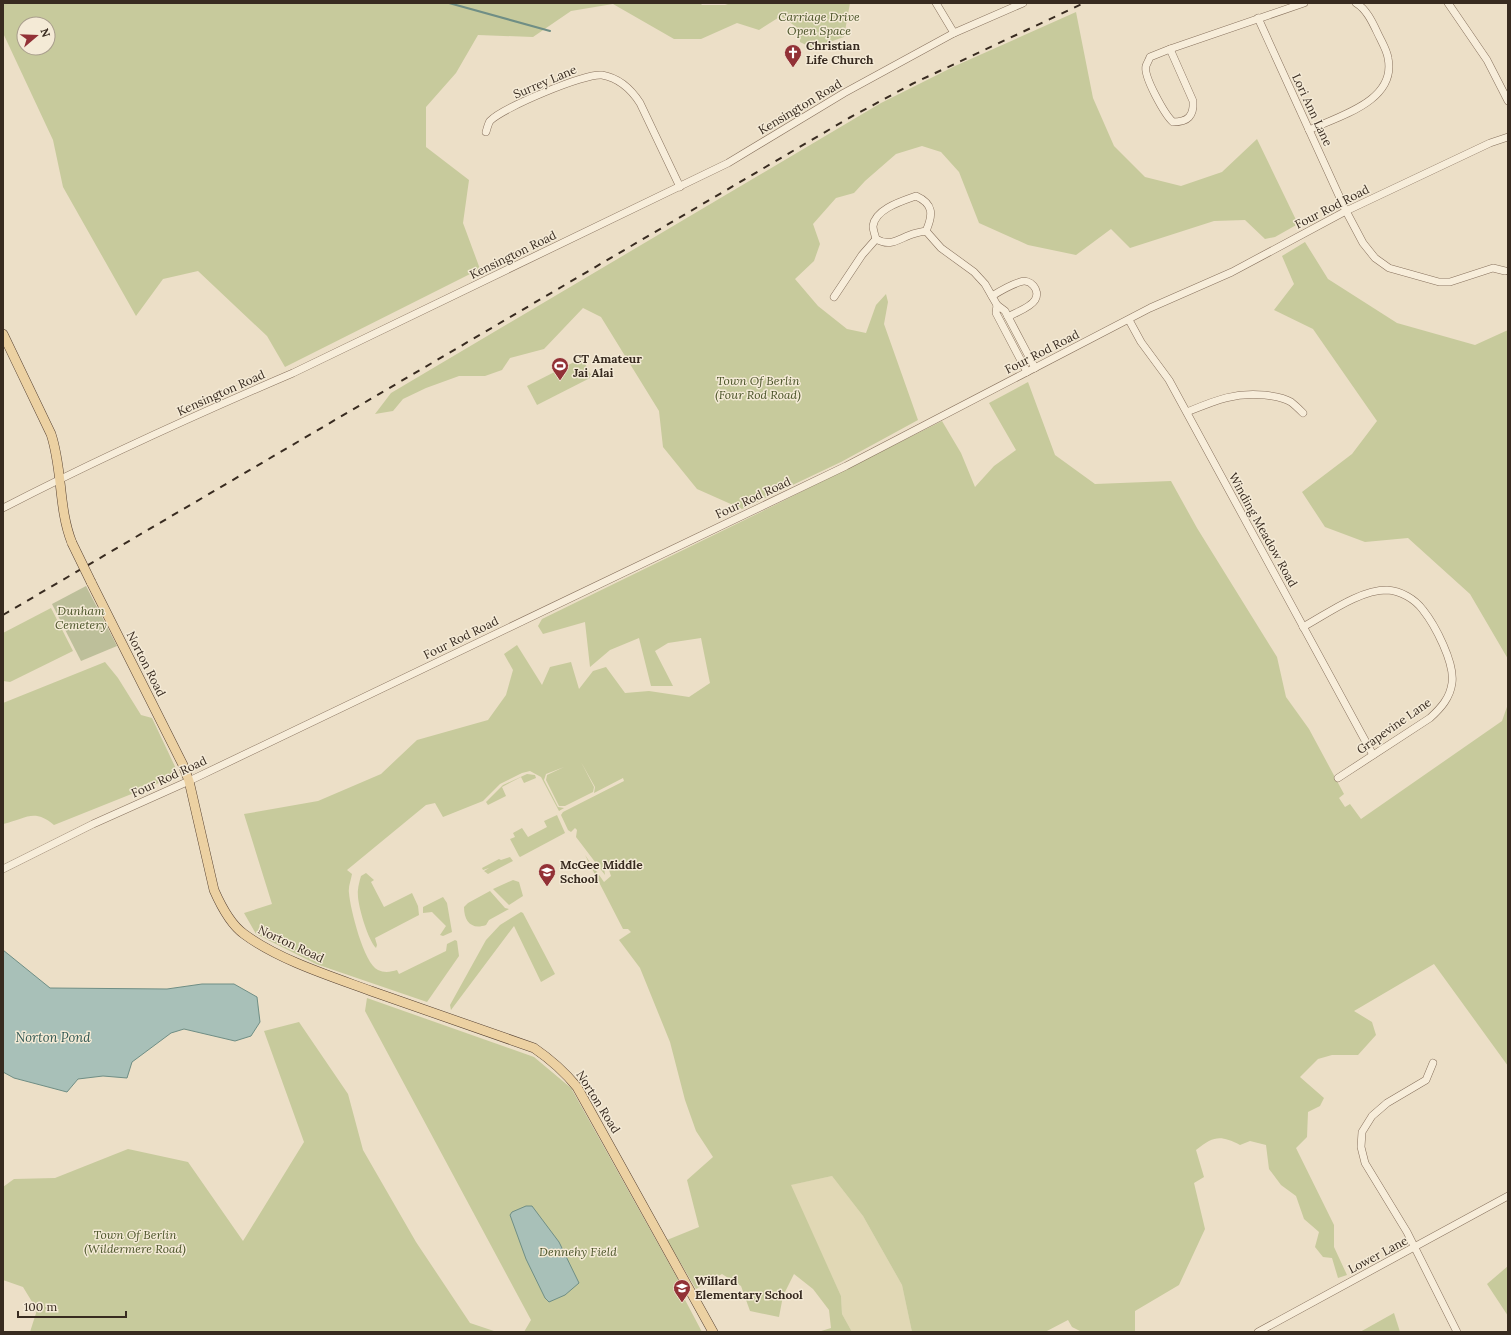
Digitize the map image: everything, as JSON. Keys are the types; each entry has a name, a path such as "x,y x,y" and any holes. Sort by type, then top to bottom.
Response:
{"main road":[{"name":"Norton Road","path":"3,334 51,434 56,449 63,516 72,543 173,744 189,781 214,890 221,906 243,933 265,948 332,976 534,1048 548,1057 568,1075 577,1087 687,1284 712,1332"}],"street":[{"path":"936,3 954,32"},
{"name":"Kensington Road","path":"3,508 60,478 222,403 292,373 680,187 728,163 844,93 954,32 1023,3"},
{"path":"1170,50 1193,101 1194,110 1190,118 1181,122 1173,122 1166,116 1147,75 1146,66 1150,57 1304,3"},
{"path":"1309,130 1368,103 1378,95 1386,84 1389,70 1388,57 1370,18 1361,6 1356,3"},
{"path":"1448,3 1487,60 1508,101"},
{"name":"Lori Ann Lane","path":"1258,18 1346,211 1363,243 1375,258 1389,268 1439,282 1450,282 1493,268 1505,271"},
{"name":"Surrey Lane","path":"486,132 490,122 502,113 575,80 601,75 612,78 632,91 640,103 680,187"},
{"name":"Four Rod Road","path":"3,869 93,824 189,781 846,466 1129,320 1232,272 1346,211 1490,143 1508,137"},
{"path":"916,196 924,200 930,207 932,218 926,231 911,234 893,243 883,243 876,239 873,228 876,219 881,212 916,196"},
{"path":"926,231 941,248 974,272 997,305 1005,311 1035,368"},
{"path":"834,297 862,255 876,239"},
{"path":"992,296 1021,281 1034,285 1037,292 1035,300 1008,317"},
{"path":"997,305 996,313 1027,372"},
{"name":"Winding Meadow Road","path":"1129,320 1141,342 1168,380 1187,412 1373,755"},
{"path":"1187,412 1215,400 1235,394 1254,394 1276,396 1291,402 1302,413"},
{"name":"Grapevine Lane","path":"1304,627 1360,596 1374,591 1388,590 1402,593 1414,600 1423,610 1433,626 1452,668 1452,682 1449,696 1441,708 1430,718 1338,778"},
{"path":"1433,1063 1426,1080 1387,1103 1372,1116 1362,1132 1361,1147 1366,1164 1415,1248 1457,1332"},
{"name":"Lower Lane","path":"1258,1332 1415,1248 1508,1196"}],"shaded area":[{"path":"832,1176 863,1216 902,1285 912,1332 852,1332 842,1314 841,1296 790,1185"}],"green space":[{"name":"Carriage Drive Open Space","path":"3,3 700,3 702,5 725,5 731,3 850,3 844,37 812,48 800,42 799,29 781,16 759,30 737,23 701,39 674,39 613,4 571,11 533,37 478,35 456,73 426,107 426,147 469,180 463,223 480,269 285,367 267,336 198,271 163,279 136,316 63,187 53,140 3,33"},
{"name":"Town Of Berlin (Four Rod Road)","path":"1076,12 1093,98 1114,146 1145,177 1181,186 1222,172 1257,139 1298,224 1275,237 1265,239 1245,220 1214,221 1130,248 1111,229 1076,255 1028,245 979,223 959,172 941,152 922,146 896,154 865,181 854,193 836,198 813,224 820,244 814,261 795,279 818,306 847,329 866,333 876,305 886,294 888,302 884,324 918,420 841,462 742,509 697,489 663,447 659,411 601,317 583,308 544,349 510,358 502,370 485,376 459,376 426,388 403,399 393,411 375,414 391,393 881,103 955,66"},
{"path":"1305,242 1328,279 1397,323 1475,345 1508,330 1508,659 1470,594 1408,538 1365,542 1325,527 1302,492 1352,454 1377,421 1313,329 1274,310 1294,284 1282,256"},
{"name":"CT Amateur Jai Alai","path":"582,358 592,377 537,405 527,386"},
{"path":"1028,382 1055,455 1095,484 1171,481 1197,528 1277,657 1286,697 1309,729 1344,794 1339,798 1345,807 1350,804 1361,819 1502,721 1508,704 1508,1066 1434,964 1354,1011 1372,1022 1376,1035 1358,1055 1332,1055 1318,1059 1300,1077 1324,1098 1320,1106 1308,1112 1307,1137 1296,1148 1334,1225 1334,1247 1347,1275 1338,1278 1332,1258 1323,1257 1315,1247 1319,1232 1304,1219 1296,1196 1281,1185 1269,1169 1266,1145 1250,1141 1240,1145 1222,1138 1217,1138 1196,1150 1204,1177 1194,1183 1205,1229 1179,1285 1135,1311 1135,1332 1082,1332 1072,1327 1068,1320 1045,1332 912,1332 902,1285 863,1216 832,1176 791,1185 841,1296 842,1314 852,1332 818,1332 831,1328 829,1310 813,1289 794,1274 783,1296 779,1317 750,1311 741,1286 722,1274 696,1289 667,1240 699,1227 687,1180 713,1157 696,1131 685,1100 670,1042 640,968 619,940 631,932 628,929 623,929 585,855 604,882 611,876 608,867 604,868 605,875 576,837 577,830 575,828 571,832 568,830 561,815 563,812 624,781 623,778 594,793 595,787 581,762 594,787 593,792 565,806 559,806 546,780 547,775 564,767 546,774 544,780 558,807 564,808 559,811 541,777 530,771 522,773 500,784 483,801 443,817 435,803 426,805 347,870 352,874 349,893 352,911 359,935 368,958 373,966 378,970 388,972 397,970 399,974 446,951 447,944 455,940 457,941 459,956 427,1002 316,964 256,934 244,913 272,904 244,814 318,801 381,774 417,740 488,720 506,695 513,670 504,654 517,645 542,685 550,667 571,662 579,689 593,671 606,667 625,693 649,691 689,697 710,683 701,638 668,643 655,651 673,686 651,686 639,638 610,650 590,667 585,622 543,634 538,626 542,619 942,421 961,453 975,487 994,466 1016,450 989,403"},
{"name":"Dunham Cemetery","path":"86,586 117,646 81,661 52,604"},
{"path":"51,608 73,651 10,682 3,681 3,633"},
{"path":"105,662 118,678 141,715 152,718 179,775 54,825 41,817 35,816 30,816 3,824 3,703"},
{"path":"527,774 535,775 536,778 524,783 521,777 502,787 506,796 488,805 486,802 503,785"},
{"path":"557,815 565,833 520,857 510,839 515,837 513,833 522,828 528,837 547,827 544,821"},
{"path":"510,857 513,861 488,874 484,871 489,868 483,870 482,868 499,859 501,860"},
{"path":"366,873 374,880 371,882 384,907 412,893 418,906 419,915 375,938 377,945 376,948 364,924 358,897 361,876"},
{"path":"513,880 519,882 523,896 509,905 493,889"},
{"path":"490,891 505,908 509,909 489,920 486,925 477,926 470,924 465,917 464,907 468,903"},
{"path":"443,897 447,903 452,932 443,936 440,935 446,926 432,912 423,913 423,907"},
{"path":"521,912 523,913 555,974 541,982 514,926 451,1010 450,1005 486,940 500,925"},
{"name":"Dennehy Field","path":"367,998 534,1057 571,1088 685,1292 681,1297 683,1296 702,1332 524,1332 531,1320 365,1011"},
{"name":"Town Of Berlin (Wildermere Road)","path":"299,1022 348,1094 363,1150 416,1242 470,1323 497,1332 30,1332 37,1310 23,1287 3,1280 3,1187 14,1179 55,1178 128,1149 188,1162 243,1241 304,1142 264,1031"},
{"path":"1508,1266 1508,1316 1487,1284"},
{"path":"1394,1313 1400,1332 1360,1332"}],"water":[{"name":"Norton Pond","path":"3,950 50,988 167,989 202,984 234,984 257,997 260,1022 251,1036 235,1041 184,1029 171,1033 132,1062 127,1078 103,1076 78,1079 67,1092 14,1078 3,1072"},
{"path":"526,1206 532,1206 559,1242 579,1283 565,1295 549,1302 545,1298 526,1259 510,1215 512,1212"}],"waterway":[{"path":"449,3 550,31"}],"railway":[{"path":"3,615 849,118 912,84 1084,3"}],"place":[{"name":"Christian Life Church","path":"793,68"},
{"name":"CT Amateur Jai Alai","path":"560,381"},
{"name":"McGee Middle School","path":"547,887"},
{"name":"Willard Elementary School","path":"682,1303"}]}
